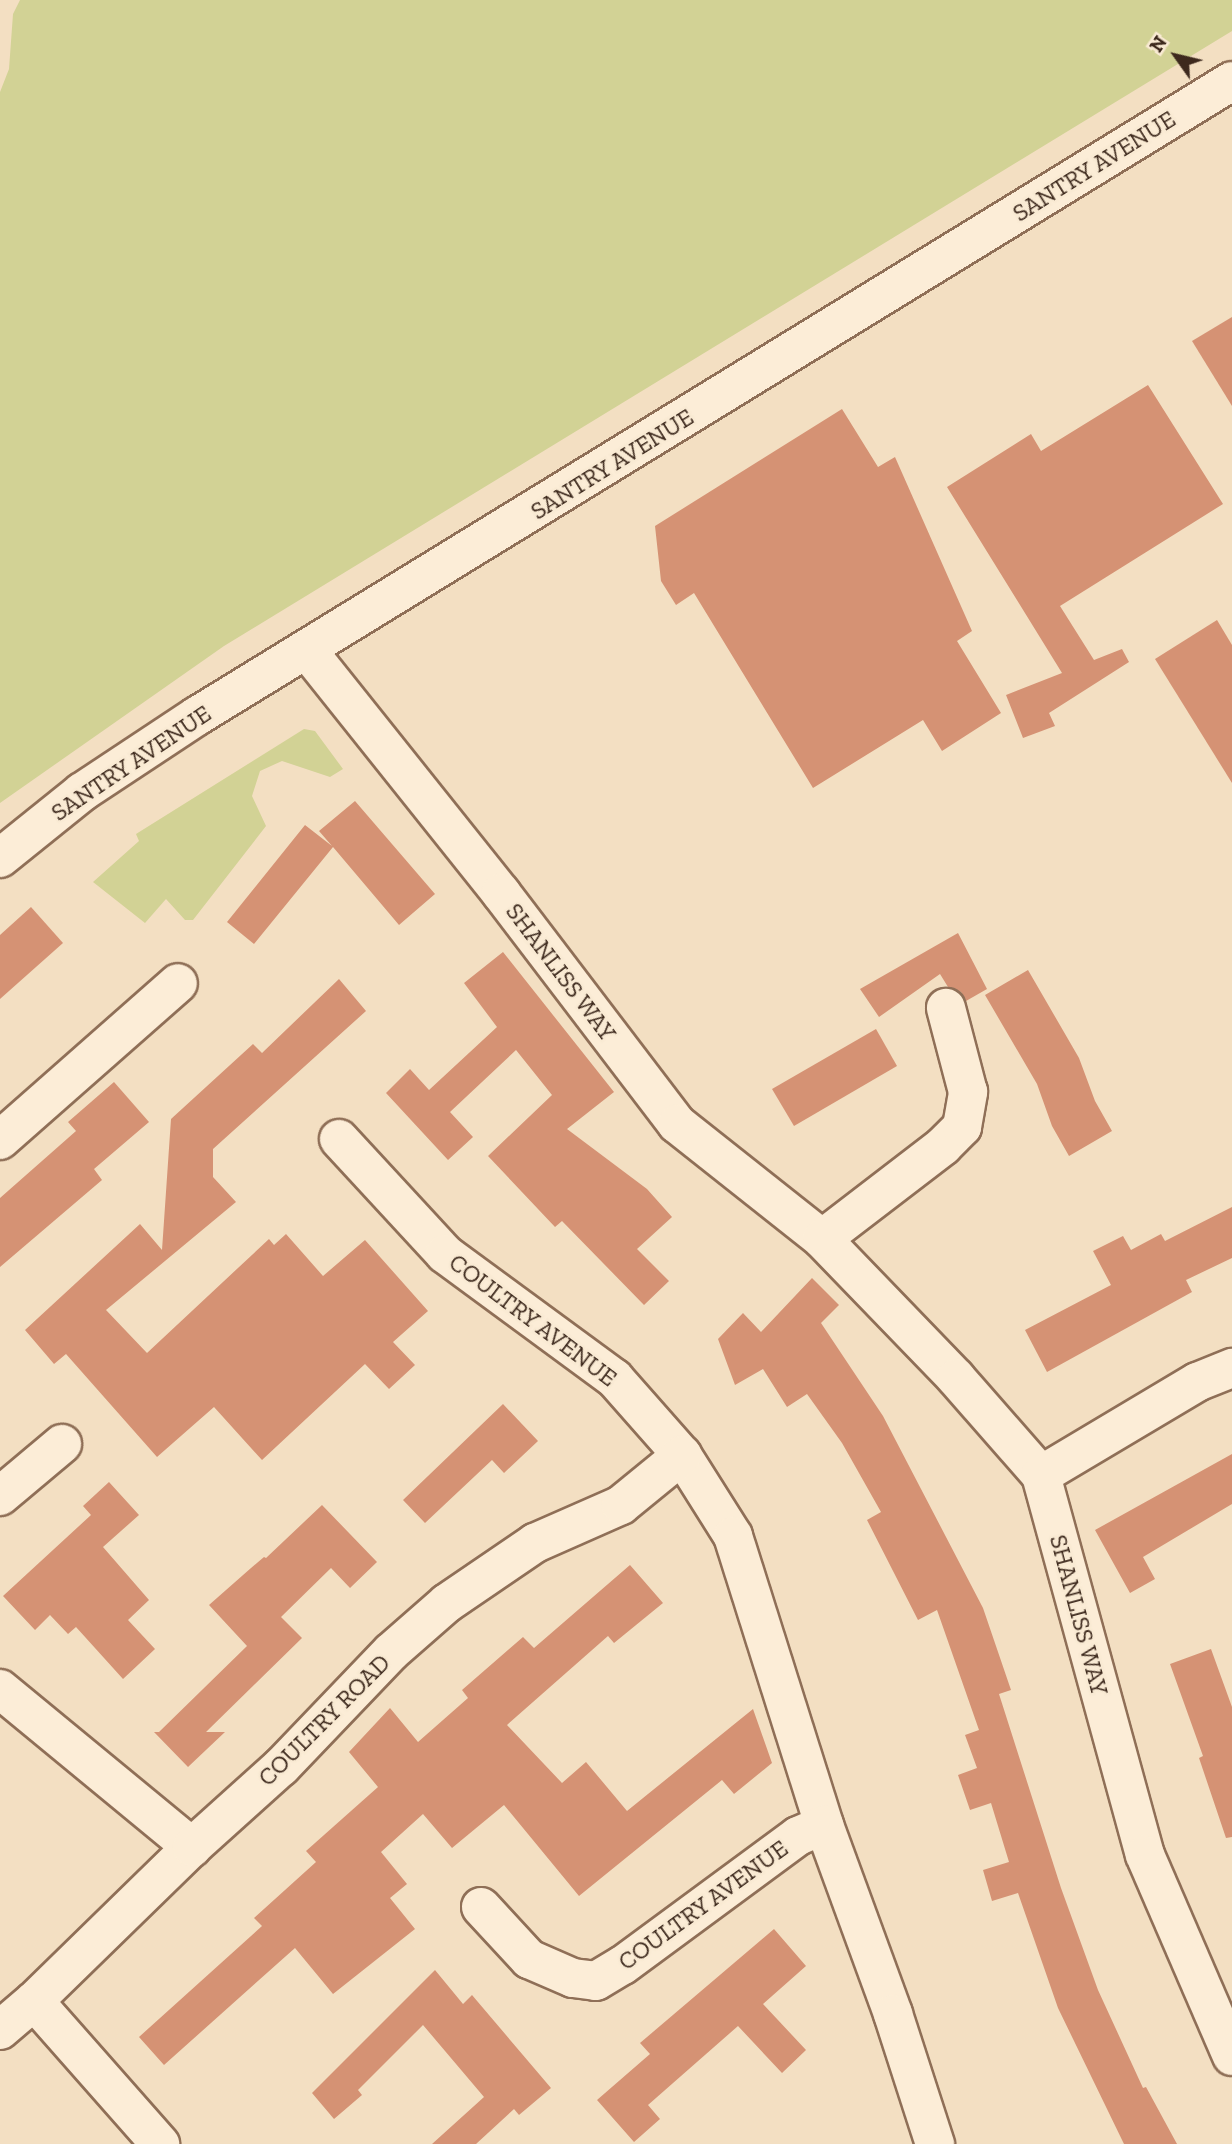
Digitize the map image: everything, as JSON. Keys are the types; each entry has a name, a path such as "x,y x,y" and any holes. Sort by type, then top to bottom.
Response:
{"street":[{"name":"SANTRY AVENUE","path":"0,858 82,792 317,663 1232,81"},
{"name":"SHANLISS WAY","path":"317,663 501,893 677,1124 822,1239 956,1378 1041,1475 1145,1855 1232,2056"},
{"path":"0,1140 178,983"},
{"path":"822,1239 943,1146 962,1127 968,1093 946,1007"},
{"name":"COULTRY AVENUE","path":"339,1139 446,1254 614,1378 682,1455 733,1536 824,1825 893,2014 936,2144"},
{"path":"1041,1475 1197,1382 1232,1368"},
{"path":"0,1496 62,1444"},
{"name":"COULTRY ROAD","path":"0,2030 34,2001 192,1847 281,1767 391,1652 447,1603 535,1543 621,1505 682,1455"},
{"path":"0,1689 192,1847"},
{"name":"COULTRY AVENUE","path":"481,1906 529,1959 573,1978 596,1980 623,1965 798,1836 824,1825"},
{"path":"34,2001 160,2144"}],"green space":[{"path":"20,0 1232,0 1232,31 224,646 0,803 0,92 9,69 13,14"},
{"path":"304,729 315,731 343,769 330,777 282,761 260,771 252,796 266,826 193,920 185,920 166,899 145,923 93,882 139,841 136,834"}],"building":[{"path":"1232,317 1232,406 1192,341"},
{"path":"1148,385 1223,504 1060,606 1094,660 1122,649 1129,662 1049,713 1055,726 1023,738 1006,695 1062,673 947,487 1031,434 1041,451"},
{"path":"842,409 878,467 895,457 972,631 957,641 1001,713 942,751 923,720 813,788 694,593 676,605 661,581 655,526"},
{"path":"1217,620 1232,645 1232,783 1155,659"},
{"path":"355,801 435,894 399,925 333,847 254,944 227,922 305,825 332,846 319,831"},
{"path":"31,907 63,943 0,999 0,935"},
{"path":"958,933 987,989 966,1001 961,992 948,987 940,974 879,1017 860,989"},
{"path":"503,952 614,1092 567,1129 647,1189 672,1217 637,1249 669,1281 644,1305 562,1221 555,1227 488,1156 552,1095 516,1050 450,1112 473,1137 448,1160 386,1093 410,1069 429,1090 497,1027 464,983"},
{"path":"1028,970 1079,1058 1095,1101 1112,1131 1069,1156 1052,1126 1037,1084 985,995"},
{"path":"339,979 366,1011 213,1149 213,1177 236,1202 106,1310 147,1353 269,1239 274,1245 286,1234 323,1276 365,1240 428,1311 393,1342 415,1365 389,1389 365,1364 262,1460 214,1407 157,1457 66,1354 54,1364 25,1330 140,1224 162,1250 171,1119 253,1044 262,1053"},
{"path":"876,1029 897,1066 794,1126 772,1089"},
{"path":"114,1082 149,1122 94,1169 102,1180 0,1267 0,1198 76,1131 68,1122"},
{"path":"1232,1207 1232,1258 1186,1280 1192,1292 1047,1372 1025,1330 1111,1285 1093,1251 1123,1236 1131,1250 1161,1234 1165,1241"},
{"path":"812,1278 839,1305 821,1323 883,1416 983,1608 1011,1690 999,1694 1061,1888 1098,1990 1143,2088 1146,2087 1177,2144 1124,2144 1058,2008 1018,1893 992,1901 983,1870 1009,1862 991,1803 970,1810 958,1775 977,1768 965,1735 979,1730 937,1610 918,1620 867,1520 881,1512 842,1443 807,1394 787,1407 763,1369 735,1385 718,1339 743,1313 761,1332"},
{"path":"503,1404 538,1441 504,1473 492,1460 425,1523 403,1500"},
{"path":"1232,1454 1232,1504 1143,1557 1155,1579 1130,1593 1095,1530"},
{"path":"109,1482 139,1515 103,1547 149,1600 128,1620 155,1649 123,1679 76,1627 68,1634 50,1615 35,1630 3,1596 91,1515 83,1506"},
{"path":"322,1505 377,1562 350,1588 331,1568 281,1617 302,1638 206,1732 225,1732 188,1767 154,1732 159,1732 247,1646 209,1605 266,1558"},
{"path":"630,1565 663,1603 614,1643 608,1636 507,1725 562,1783 586,1762 627,1811 753,1709 772,1763 734,1794 722,1780 579,1896 504,1805 452,1848 423,1814 381,1852 407,1884 390,1898 415,1929 333,1994 295,1948 164,2065 139,2037 262,1926 254,1918 316,1862 306,1851 378,1787 349,1752 390,1708 418,1742 468,1698 462,1690 523,1637 534,1648"},
{"path":"1211,1649 1232,1707 1232,1837 1226,1838 1199,1758 1203,1756 1170,1664"},
{"path":"774,1929 806,1966 763,2004 806,2050 782,2073 738,2026 648,2105 660,2119 634,2142 597,2100 650,2054 640,2043"},
{"path":"435,1970 463,2004 472,1995 551,2088 519,2115 514,2109 476,2144 432,2144 484,2097 423,2025 358,2090 362,2095 334,2119 312,2093"}]}
